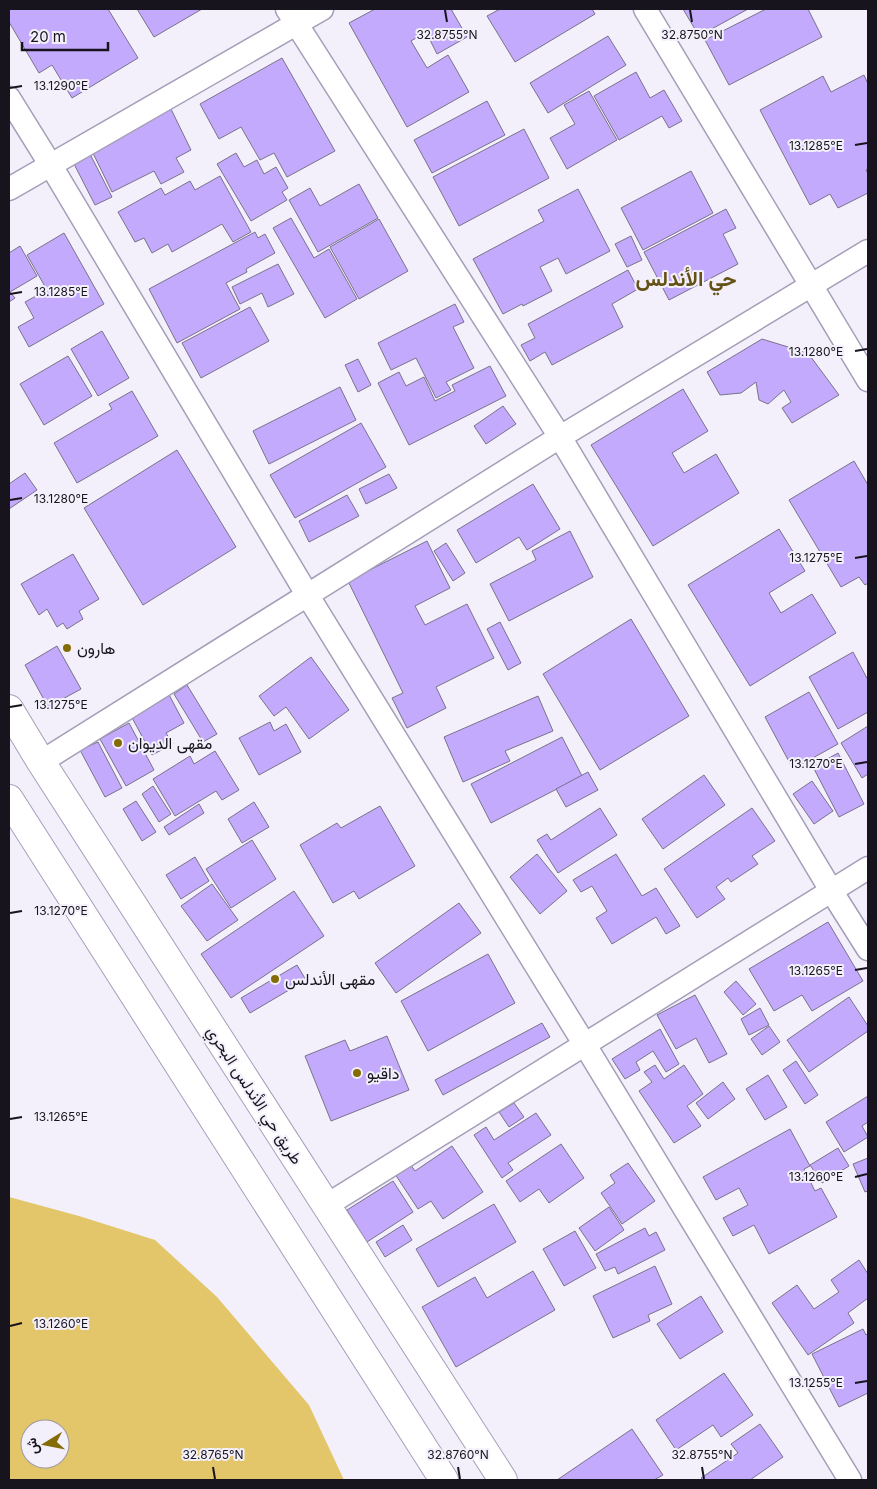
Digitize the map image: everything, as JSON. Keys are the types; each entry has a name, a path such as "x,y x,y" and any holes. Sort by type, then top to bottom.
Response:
{"street":[{"path":"9,189 292,16 322,9"},
{"path":"645,9 868,380"},
{"path":"292,16 560,437 868,949"},
{"path":"9,98 308,596 850,1480"},
{"path":"40,762 560,437 868,251"},
{"name":"طريق حي الأندلس البحري","path":"9,709 40,762 503,1480"},
{"path":"9,799 444,1480"},
{"path":"327,1205 868,868"}],"shaded area":[{"path":"9,1197 79,1216 155,1240 217,1297 309,1405 344,1480 9,1480"}],"building":[{"path":"9,9 108,9 138,58 72,98 52,65 39,73 9,22"},
{"path":"137,9 202,9 154,37"},
{"path":"375,9 451,9 467,37 437,54 426,32 411,41 427,68 448,55 469,92 407,127 349,23"},
{"path":"500,9 592,9 595,14 515,62 487,16"},
{"path":"683,9 748,9 699,36"},
{"path":"766,9 808,9 822,37 729,85 705,40"},
{"path":"608,36 626,65 548,113 530,83"},
{"path":"282,58 335,151 287,177 274,153 260,160 241,127 219,139 200,104"},
{"path":"636,72 650,98 664,90 682,121 669,128 662,116 619,140 594,96"},
{"path":"864,75 868,84 868,168 866,170 868,174 868,193 838,208 830,194 810,205 760,110 823,76 831,92"},
{"path":"589,91 617,140 567,169 550,138 575,124 564,105"},
{"path":"487,101 505,135 432,173 414,140"},
{"path":"169,105 191,150 176,158 184,172 161,184 154,171 112,192 89,145"},
{"path":"524,129 549,178 459,226 433,177"},
{"path":"236,153 244,167 257,160 264,174 276,167 288,188 282,192 287,200 251,221 217,164"},
{"path":"90,154 112,197 95,205 73,162"},
{"path":"691,171 713,213 643,250 621,208"},
{"path":"220,176 251,232 233,242 222,224 172,252 168,244 152,253 144,238 135,242 118,212 161,188 165,195 190,181 195,190"},
{"path":"359,184 378,218 318,252 289,200 310,188 320,206"},
{"path":"578,189 610,251 566,274 558,258 540,267 552,291 503,314 473,259 544,221 538,210"},
{"path":"726,209 736,228 723,234 738,264 669,300 644,252"},
{"path":"291,218 314,258 329,249 357,299 325,318 273,228"},
{"path":"379,219 408,271 359,299 330,247"},
{"path":"255,232 258,238 265,234 275,253 246,269 247,272 226,283 240,309 177,343 149,289"},
{"path":"64,233 104,304 29,347 18,327 34,318 25,302 47,290 27,255"},
{"path":"631,236 642,260 627,267 615,244"},
{"path":"20,246 37,276 10,292 15,298 9,302 9,253"},
{"path":"278,264 294,294 268,307 262,293 240,304 232,287"},
{"path":"628,270 638,289 612,304 623,327 552,365 545,352 530,361 521,345 535,338 528,324"},
{"path":"455,304 464,322 453,327 474,368 446,382 451,390 436,398 416,358 391,370 378,343"},
{"path":"250,307 269,341 201,378 182,343"},
{"path":"102,331 129,378 98,396 71,349"},
{"path":"762,339 808,353 839,395 792,423 782,408 791,402 784,390 768,404 759,400 756,382 741,393 720,395 707,372"},
{"path":"68,356 92,396 44,425 20,384"},
{"path":"358,359 371,385 358,392 345,365"},
{"path":"490,366 506,396 409,445 378,383 399,372 406,386 424,377 435,401 455,391 452,385"},
{"path":"340,387 356,420 269,464 253,431"},
{"path":"683,389 708,431 672,453 684,473 716,454 739,493 653,546 591,445"},
{"path":"132,391 158,436 77,483 54,443 112,409 109,404"},
{"path":"503,406 516,424 486,444 474,426"},
{"path":"361,423 386,467 295,518 270,475"},
{"path":"177,450 236,547 143,605 84,508"},
{"path":"854,461 868,485 868,583 865,585 859,577 841,587 789,500"},
{"path":"25,473 37,490 9,509 9,484"},
{"path":"389,474 397,488 366,504 359,489"},
{"path":"533,484 560,529 527,550 519,537 476,563 457,530"},
{"path":"347,495 359,516 309,542 299,521"},
{"path":"779,529 805,571 769,593 781,613 812,594 836,633 750,686 688,585"},
{"path":"570,531 593,577 509,621 490,584 536,560 532,551"},
{"path":"427,541 450,588 415,606 425,625 467,604 494,658 436,687 446,708 407,728 392,698 403,693 348,581"},
{"path":"446,543 465,573 453,581 434,551"},
{"path":"73,554 99,599 79,611 83,619 67,629 63,623 57,627 47,609 39,615 21,584"},
{"path":"631,619 689,716 600,770 543,674"},
{"path":"500,622 521,663 508,670 487,629"},
{"path":"57,646 81,689 48,707 25,665"},
{"path":"853,652 868,680 868,712 838,729 809,677"},
{"path":"311,657 349,710 309,739 286,707 274,716 259,696"},
{"path":"187,685 217,734 203,742 174,694"},
{"path":"167,691 184,723 166,733 173,744 152,755 129,712"},
{"path":"809,692 838,744 793,769 765,717"},
{"path":"538,696 553,731 505,751 510,761 463,782 444,737"},
{"path":"270,722 274,731 286,724 301,752 259,775 239,738"},
{"path":"129,723 154,770 126,786 100,739"},
{"path":"868,726 868,774 862,778 841,743"},
{"path":"562,737 582,776 491,823 471,784"},
{"path":"98,742 122,788 105,797 80,750"},
{"path":"215,751 239,790 222,800 216,791 175,816 153,779 190,756 194,764"},
{"path":"838,753 864,804 839,817 813,767"},
{"path":"588,772 598,790 566,807 556,789"},
{"path":"704,775 725,805 663,849 642,819"},
{"path":"812,781 833,811 814,824 793,794"},
{"path":"153,786 171,814 159,822 142,794"},
{"path":"136,801 156,832 142,841 123,809"},
{"path":"254,802 269,827 242,843 228,819"},
{"path":"199,804 204,813 169,835 164,827"},
{"path":"380,806 415,866 359,899 354,891 333,903 300,845 337,823 341,828"},
{"path":"600,808 617,835 558,873 537,840 547,834 551,840"},
{"path":"752,808 775,841 752,856 758,864 731,882 728,878 716,887 725,899 697,918 664,869"},
{"path":"252,840 276,879 231,908 206,869"},
{"path":"537,854 567,891 540,914 510,877"},
{"path":"616,854 642,896 656,888 680,926 666,934 656,917 612,944 596,918 607,911 592,886 581,892 573,880"},
{"path":"195,857 209,881 181,899 166,875"},
{"path":"212,884 238,920 207,941 181,906"},
{"path":"294,891 324,936 231,998 201,954"},
{"path":"459,903 481,933 396,993 375,963"},
{"path":"828,922 863,981 812,1011 802,995 774,1011 749,969"},
{"path":"488,954 515,1003 428,1051 401,1001"},
{"path":"297,965 306,980 250,1013 241,998"},
{"path":"736,981 756,1004 743,1015 724,992"},
{"path":"695,995 727,1054 709,1063 696,1038 676,1049 657,1015"},
{"path":"849,997 868,1026 868,1031 809,1072 787,1040"},
{"path":"760,1008 769,1025 749,1035 741,1019"},
{"path":"542,1023 550,1037 443,1095 435,1080"},
{"path":"769,1026 780,1042 762,1055 751,1039"},
{"path":"660,1029 679,1064 666,1072 653,1051 636,1062 640,1070 625,1079 612,1059"},
{"name":"داقيو","path":"387,1036 409,1090 331,1121 305,1056 345,1040 350,1051"},
{"path":"796,1061 818,1095 805,1104 783,1070"},
{"path":"655,1065 664,1079 684,1065 703,1094 687,1106 701,1126 674,1143 639,1091 652,1082 644,1072"},
{"path":"768,1075 787,1107 765,1120 746,1089"},
{"path":"723,1082 735,1099 708,1119 696,1103"},
{"path":"868,1096 868,1122 862,1126 868,1137 844,1152 826,1122"},
{"path":"514,1103 524,1117 509,1127 499,1112"},
{"path":"536,1113 551,1135 508,1163 513,1170 502,1178 474,1135 486,1127 494,1140"},
{"path":"790,1129 810,1166 804,1169 815,1191 821,1188 837,1217 769,1254 754,1225 733,1236 723,1218 748,1205 739,1188 716,1200 703,1177"},
{"path":"561,1144 584,1178 549,1203 539,1189 520,1202 506,1181"},
{"path":"452,1146 483,1192 443,1219 431,1201 418,1209 393,1171 408,1161 415,1171"},
{"path":"838,1148 849,1166 822,1183 810,1165"},
{"path":"868,1158 868,1191 865,1192 853,1164"},
{"path":"628,1163 655,1201 622,1224 601,1193 615,1183 610,1175"},
{"path":"393,1181 413,1212 367,1242 347,1210"},
{"path":"494,1204 516,1242 438,1287 416,1249"},
{"path":"609,1207 624,1230 595,1251 579,1228"},
{"path":"403,1225 412,1240 385,1257 376,1242"},
{"path":"645,1228 649,1236 656,1232 665,1250 618,1274 615,1267 605,1271 596,1254"},
{"path":"575,1231 596,1268 564,1286 543,1249"},
{"path":"859,1260 868,1274 868,1298 848,1313 854,1323 808,1355 772,1303 797,1285 814,1309 839,1292 831,1280"},
{"path":"655,1266 672,1304 648,1315 650,1321 613,1338 593,1296"},
{"path":"533,1271 555,1310 456,1367 422,1307 475,1277 487,1298"},
{"path":"701,1296 723,1332 680,1359 657,1324"},
{"path":"863,1329 866,1335 868,1333 868,1393 839,1407 812,1354"},
{"path":"724,1373 753,1415 721,1437 713,1425 676,1450 656,1420"},
{"path":"760,1424 783,1457 750,1480 703,1480 701,1478 738,1453 731,1444"},
{"path":"632,1429 663,1475 654,1480 557,1480"}],"place":[{"name":"هارون","path":"67,648"},
{"name":"مقهى الديوان","path":"118,743"},
{"name":"مقهى الأندلس","path":"275,979"},
{"name":"داقيو","path":"357,1073"}],"district":[{"name":"حي الأندلس","path":"686,278"}]}
